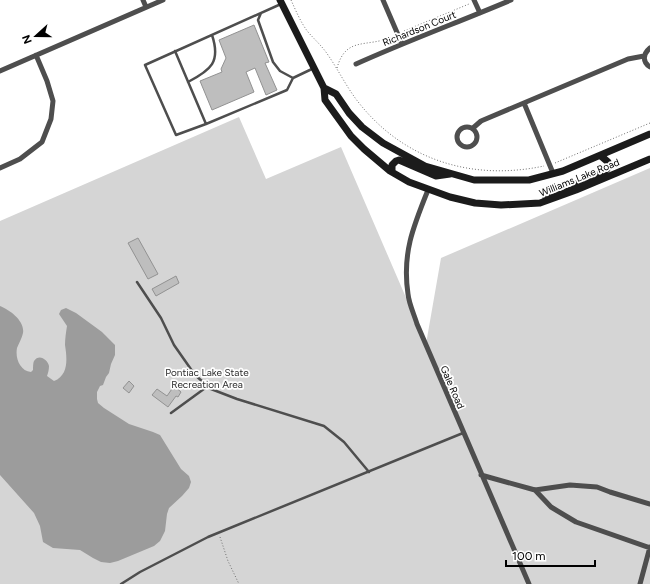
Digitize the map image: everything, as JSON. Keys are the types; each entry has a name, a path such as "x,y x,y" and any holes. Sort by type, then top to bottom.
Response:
{"main road":[{"name":"Williams Lake Road","path":"281,2 324,88 325,100 348,132 364,150 392,172 409,182 428,190 475,203 501,205 540,203 576,190 650,159"},
{"name":"Williams Lake Road","path":"324,88 336,94 349,113 359,124 383,143 425,166 474,180 529,180 553,174 601,156 650,134"},
{"path":"348,132 354,125 359,124"},
{"path":"540,203 554,193 604,172 607,169 608,162 601,156"},
{"path":"392,172 392,165 398,160 436,176 452,174"}],"street":[{"path":"142,0 146,7"},
{"path":"0,71 163,0"},
{"path":"383,0 402,44"},
{"name":"Richardson Court","path":"356,64 511,0"},
{"path":"475,1 480,13"},
{"path":"650,48 644,56 645,62 650,67"},
{"path":"0,168 20,159 42,142 51,119 53,101 47,81 36,55"},
{"path":"473,128 481,121 628,60 644,56"},
{"path":"524,103 553,174"},
{"path":"467,126 473,128 478,137 476,143 467,147 460,144 457,138 458,132 463,127 467,126"},
{"name":"Gale Road","path":"428,190 414,223 408,243 406,264 408,295 417,324 529,584"},
{"path":"482,475 535,490 570,484 597,487 650,504"},
{"path":"535,490 551,507 576,522 650,547 640,584"}],"lane":[{"path":"281,2 261,13 145,65 176,135 287,90 293,78 314,68"},
{"path":"261,13 258,20 273,62 280,71 293,78"},
{"path":"188,82 204,74 213,64 216,56 216,46 212,35"},
{"path":"175,51 206,124"},
{"path":"137,282 161,318 178,351 194,375 211,389 237,399 324,426 344,442 369,472"},
{"path":"171,413 208,386"},
{"path":"121,584 140,572 218,533 463,433"}],"path":[{"path":"291,0 304,26 322,46 359,103 382,127 402,142 426,156 464,168 488,171 512,171 549,164 650,123"},
{"path":"337,69 342,55 346,50 357,45 385,40 475,1"},
{"path":"218,533 228,561 239,584"}],"green space":[{"name":"Pontiac Lake State Recreation Area","path":"239,117 266,179 341,147 426,344 441,258 650,168 650,584 0,584 0,221"}],"shaded area":[{"path":"0,306 16,316 22,324 23,333 17,348 17,356 21,367 31,372 33,370 34,361 41,357 49,366 47,376 54,381 62,375 66,366 65,343 67,326 59,314 61,310 66,308 76,313 102,332 115,345 115,355 109,373 103,385 100,386 97,392 98,403 129,424 160,435 181,469 189,476 191,482 189,488 169,508 165,531 160,541 154,546 110,563 101,562 80,550 53,548 43,542 40,526 34,513 0,475"}],"building":[{"path":"254,25 269,62 265,63 277,90 266,95 255,68 246,72 254,92 212,110 200,81 222,72 221,69 226,58 219,40"},
{"path":"138,238 158,274 148,279 128,243"},
{"path":"176,276 179,283 156,296 152,289"},
{"path":"129,381 134,386 129,393 123,388"},
{"path":"174,386 181,392 168,407 152,395 157,389 167,396"}]}
